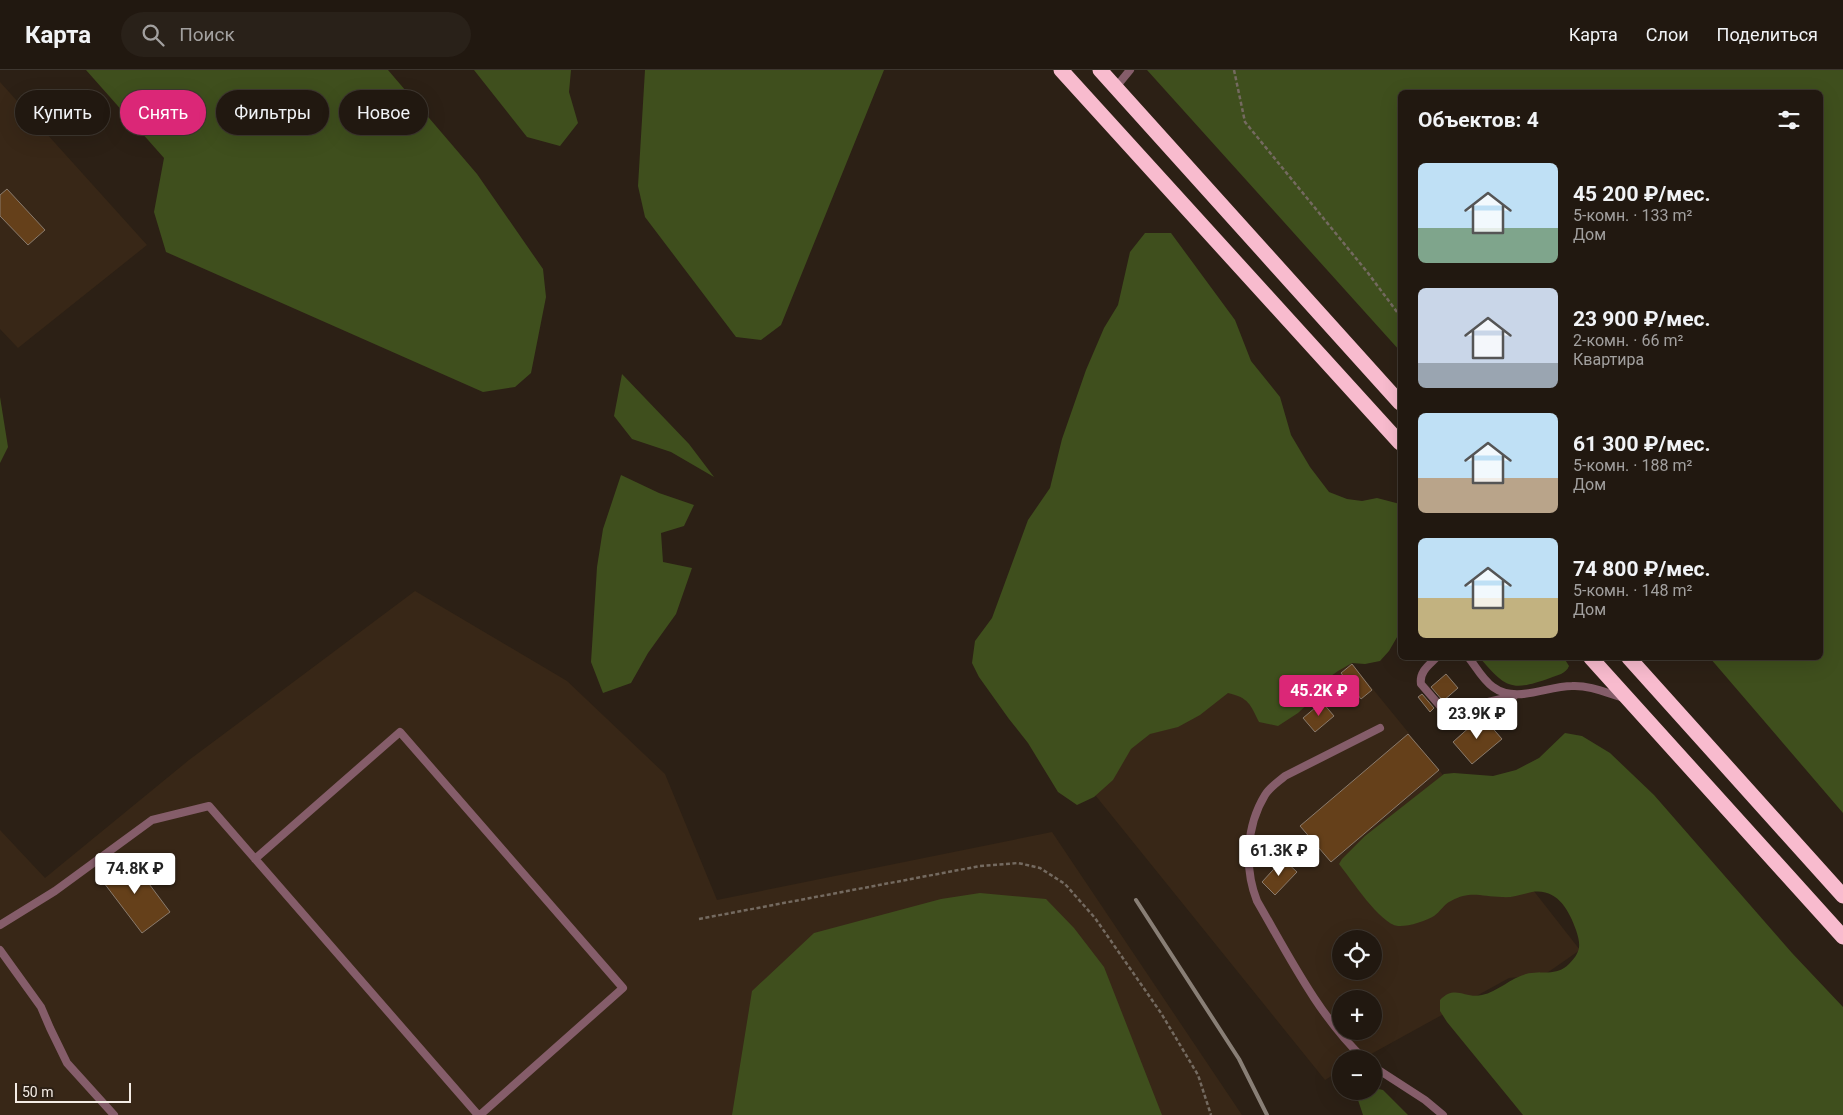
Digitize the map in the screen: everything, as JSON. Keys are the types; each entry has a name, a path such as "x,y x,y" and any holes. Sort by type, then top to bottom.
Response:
{"highway":[{"path":"1061,70 1398,441"},
{"path":"1100,70 1398,401"},
{"path":"1593,660 1843,937"},
{"path":"1631,660 1843,896"}],"lane":[{"path":"1116,87 1130,70"},
{"path":"1434,660 1422,674 1421,684 1440,706 1445,709 1462,708 1521,694 1572,686 1586,687 1628,699"},
{"path":"1471,660 1493,687 1508,693 1521,694"},
{"path":"1355,1050 1344,1040 1318,1005 1257,901 1250,881 1249,852 1254,821 1266,794 1274,785 1285,776 1380,728"},
{"path":"0,925 55,891 152,820 209,806 255,859 479,1115 623,988 400,732 255,859"},
{"path":"0,950 41,1007 67,1063 114,1115"},
{"path":"1382,1072 1425,1100 1443,1115"}],"path":[{"path":"1234,70 1244,122 1368,273 1398,313"},
{"path":"699,919 980,866 1018,863 1040,868 1065,884 1095,918 1161,1013 1198,1075 1211,1115"}],"shaded area":[{"path":"0,82 15,99 15,135 48,135 147,245 18,348 0,329"},
{"path":"415,591 567,681 665,774 717,900 1052,832 1242,1115 0,1115 0,830 45,878 189,760"},
{"path":"1314,617 1439,770 1580,950 1544,975 1509,978 1378,1050 1332,1050 1332,1076 1325,1080 1083,780"}],"green space":[{"path":"86,70 388,70 405,90 339,90 339,135 428,135 428,117 477,174 543,269 546,297 531,373 515,387 483,392 166,252 154,212 164,158 144,135 206,135 206,90 120,90 120,108 110,97 110,90 104,90"},
{"path":"474,70 571,70 569,92 578,123 560,146 527,137"},
{"path":"645,70 884,70 781,325 761,340 736,337 645,217 638,186"},
{"path":"1147,70 1843,70 1843,813 1712,660 1823,660 1823,90 1398,90 1398,349"},
{"path":"1145,233 1171,233 1235,320 1251,361 1280,397 1291,435 1310,467 1329,492 1347,499 1362,501 1377,498 1398,503 1398,635 1389,651 1380,661 1365,664 1352,663 1338,671 1324,681 1315,697 1298,713 1278,726 1259,722 1245,700 1228,693 1200,715 1178,727 1150,734 1131,749 1113,780 1094,797 1077,805 1058,792 1028,743 979,677 972,663 975,641 992,618 1028,520 1050,488 1062,439 1086,370 1104,328 1118,305 1130,252"},
{"path":"622,374 689,444 714,477 671,452 632,439 614,416"},
{"path":"0,397 8,447 0,463"},
{"path":"621,475 659,493 694,505 684,526 661,533 663,562 692,568 676,614 648,653 631,683 603,693 591,662 597,567 603,529"},
{"path":"1482,660 1565,660 1569,666 1564,673 1526,685 1510,684 1496,676"},
{"path":"1565,733 1582,736 1610,753 1654,795 1792,953 1843,1007 1843,1115 1523,1115 1447,1022 1440,1011 1440,1000 1445,995 1455,992 1476,996 1482,995 1520,976 1532,973 1554,972 1569,964 1578,952 1579,940 1566,908 1555,897 1541,892 1506,897 1470,895 1449,902 1434,916 1426,920 1411,925 1398,926 1383,918 1358,890 1339,864 1365,836 1444,774 1493,776 1516,770 1539,758"},
{"path":"980,893 1046,899 1074,928 1104,967 1162,1115 732,1115 752,991 814,933 941,899"},
{"path":"1382,1090 1408,1115 1363,1115 1358,1100 1382,1100"}],"building":[{"path":"7,189 45,230 28,245 0,216 0,195"},
{"path":"1352,664 1372,690 1361,699 1341,673"},
{"path":"1446,674 1458,688 1443,701 1431,687"},
{"path":"1422,694 1434,708 1430,712 1418,697"},
{"path":"1322,702 1334,716 1315,732 1303,718"},
{"path":"1482,716 1502,739 1472,764 1453,742"},
{"path":"1408,734 1439,770 1331,862 1300,826"},
{"path":"129,857 170,912 142,933 101,879"},
{"path":"1283,859 1297,872 1275,895 1262,882"}],"railway":[{"path":"1136,900 1239,1059 1267,1115"}]}
